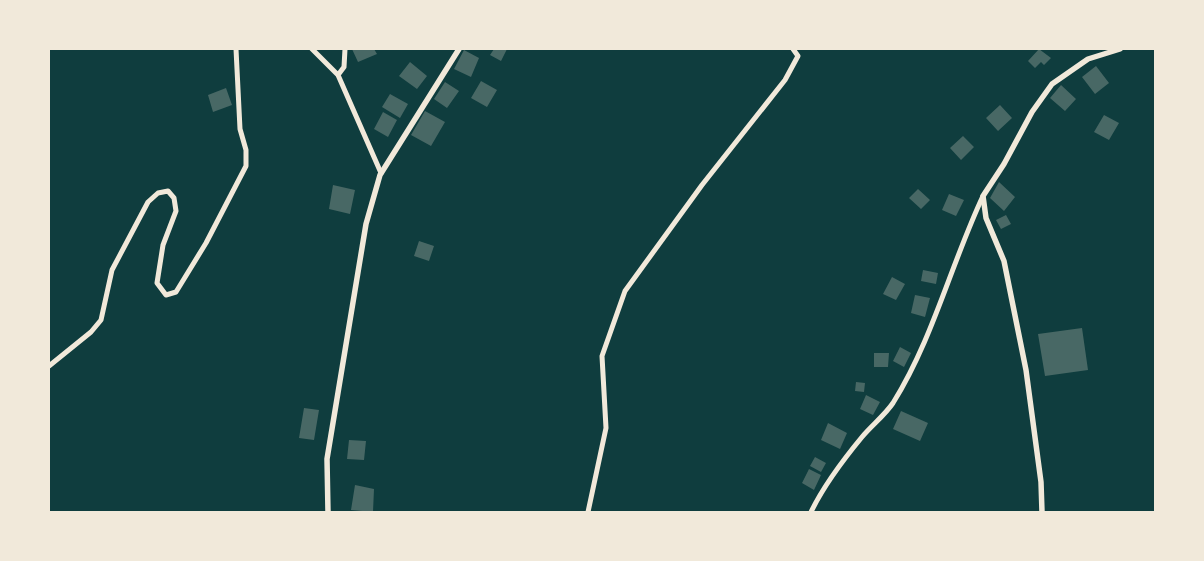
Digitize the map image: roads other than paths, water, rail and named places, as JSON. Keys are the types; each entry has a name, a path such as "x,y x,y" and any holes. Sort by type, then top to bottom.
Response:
{"street":[{"path":"49,366 91,332 101,320 112,270 148,202 158,193 168,191 174,198 176,211 164,245 157,284 166,295 176,292 206,243 246,166 246,150 240,129 236,49"},
{"path":"312,49 338,75 381,173"},
{"path":"338,75 344,67 345,49"},
{"path":"328,512 327,458 366,224 381,173 459,49"},
{"path":"588,512 606,428 602,356 625,291 702,185 785,80 798,56 793,49"},
{"path":"811,512 827,483 862,437 892,404 928,334 964,237 982,196 1004,164 1032,112 1052,84 1088,59 1120,49"},
{"path":"982,196 986,218 1004,261 1026,370 1042,512"}]}
